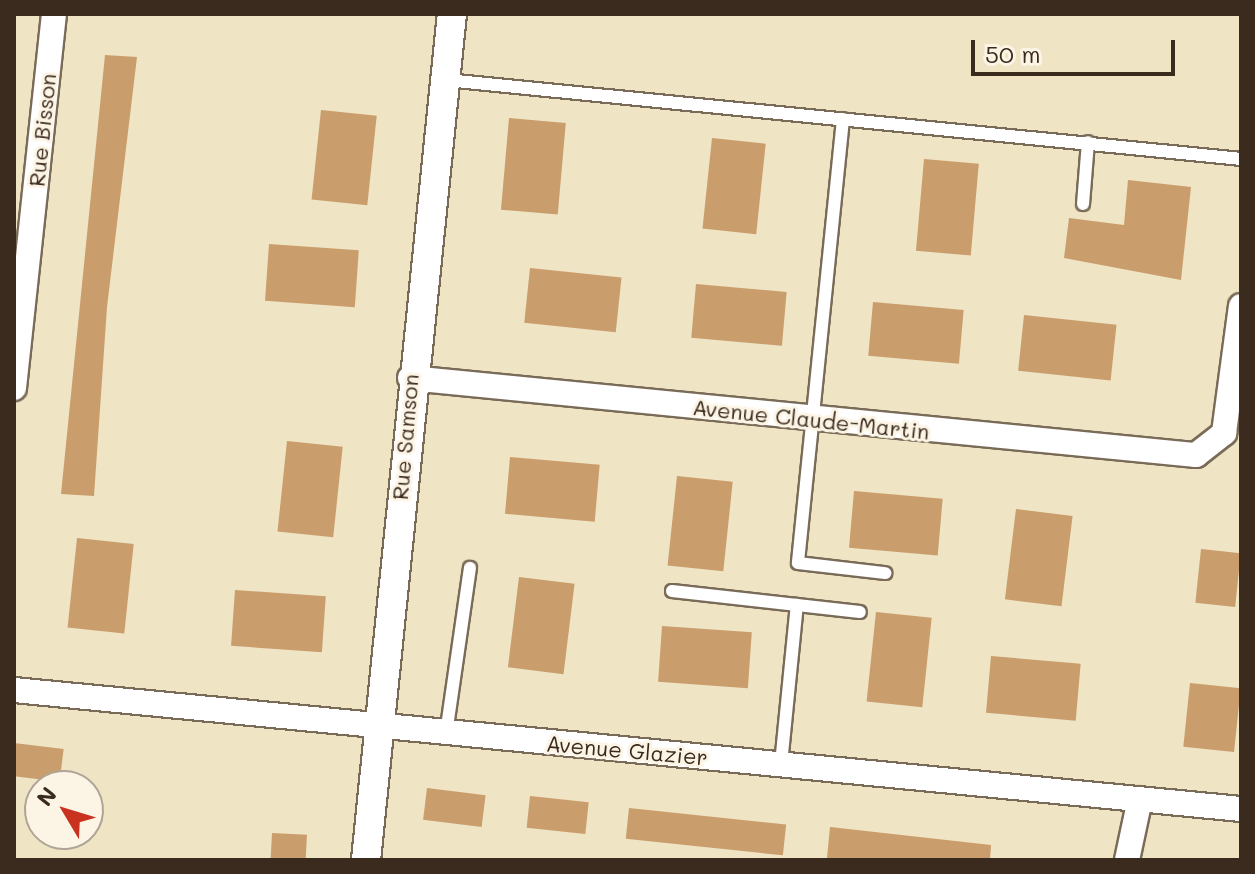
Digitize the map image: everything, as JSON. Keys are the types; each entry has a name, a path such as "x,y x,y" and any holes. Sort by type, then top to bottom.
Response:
{"street":[{"name":"Rue Bisson","path":"14,388 54,14"},
{"name":"Rue Samson","path":"366,860 410,378 452,14"},
{"name":"Avenue Claude-Martin","path":"410,378 814,421 1196,455 1212,449 1229,413 1241,306"},
{"name":"Avenue Glazier","path":"14,690 378,728 1241,809"},
{"path":"1127,860 1140,799"}],"lane":[{"path":"446,80 1241,159"},
{"path":"843,119 798,563 885,573"},
{"path":"1083,204 1088,142"},
{"path":"446,734 470,568"},
{"path":"672,591 860,612"},
{"path":"781,764 797,605"}],"building":[{"path":"105,55 137,57 107,307 94,496 61,494"},
{"path":"321,110 377,116 367,205 312,200"},
{"path":"509,118 566,123 558,215 501,210"},
{"path":"712,138 766,144 756,234 702,229"},
{"path":"924,159 979,164 971,255 916,251"},
{"path":"1128,180 1191,187 1181,280 1064,258 1069,218 1124,225"},
{"path":"269,244 359,250 355,307 265,301"},
{"path":"530,268 621,278 616,332 524,323"},
{"path":"696,284 787,292 782,346 691,338"},
{"path":"873,302 964,310 959,364 868,356"},
{"path":"1024,315 1116,325 1111,380 1018,371"},
{"path":"287,441 343,447 333,537 277,532"},
{"path":"510,457 600,465 595,522 505,514"},
{"path":"677,476 733,482 723,571 668,566"},
{"path":"854,491 943,499 938,556 849,548"},
{"path":"1016,509 1073,516 1061,606 1005,599"},
{"path":"77,538 134,544 124,633 68,628"},
{"path":"1201,549 1241,553 1235,607 1195,603"},
{"path":"519,577 575,584 563,674 508,667"},
{"path":"235,590 326,596 322,652 231,646"},
{"path":"876,612 932,618 922,707 867,702"},
{"path":"662,626 752,632 748,688 658,682"},
{"path":"991,656 1081,664 1076,721 986,713"},
{"path":"1190,683 1241,688 1234,752 1183,747"},
{"path":"14,743 64,749 61,770 24,770 24,777 14,776"},
{"path":"427,788 486,795 482,827 423,820"},
{"path":"530,796 589,802 585,834 527,828"},
{"path":"629,808 786,825 783,855 626,839"},
{"path":"830,827 991,845 990,860 827,858"},
{"path":"272,833 307,835 306,860 271,860"}]}
